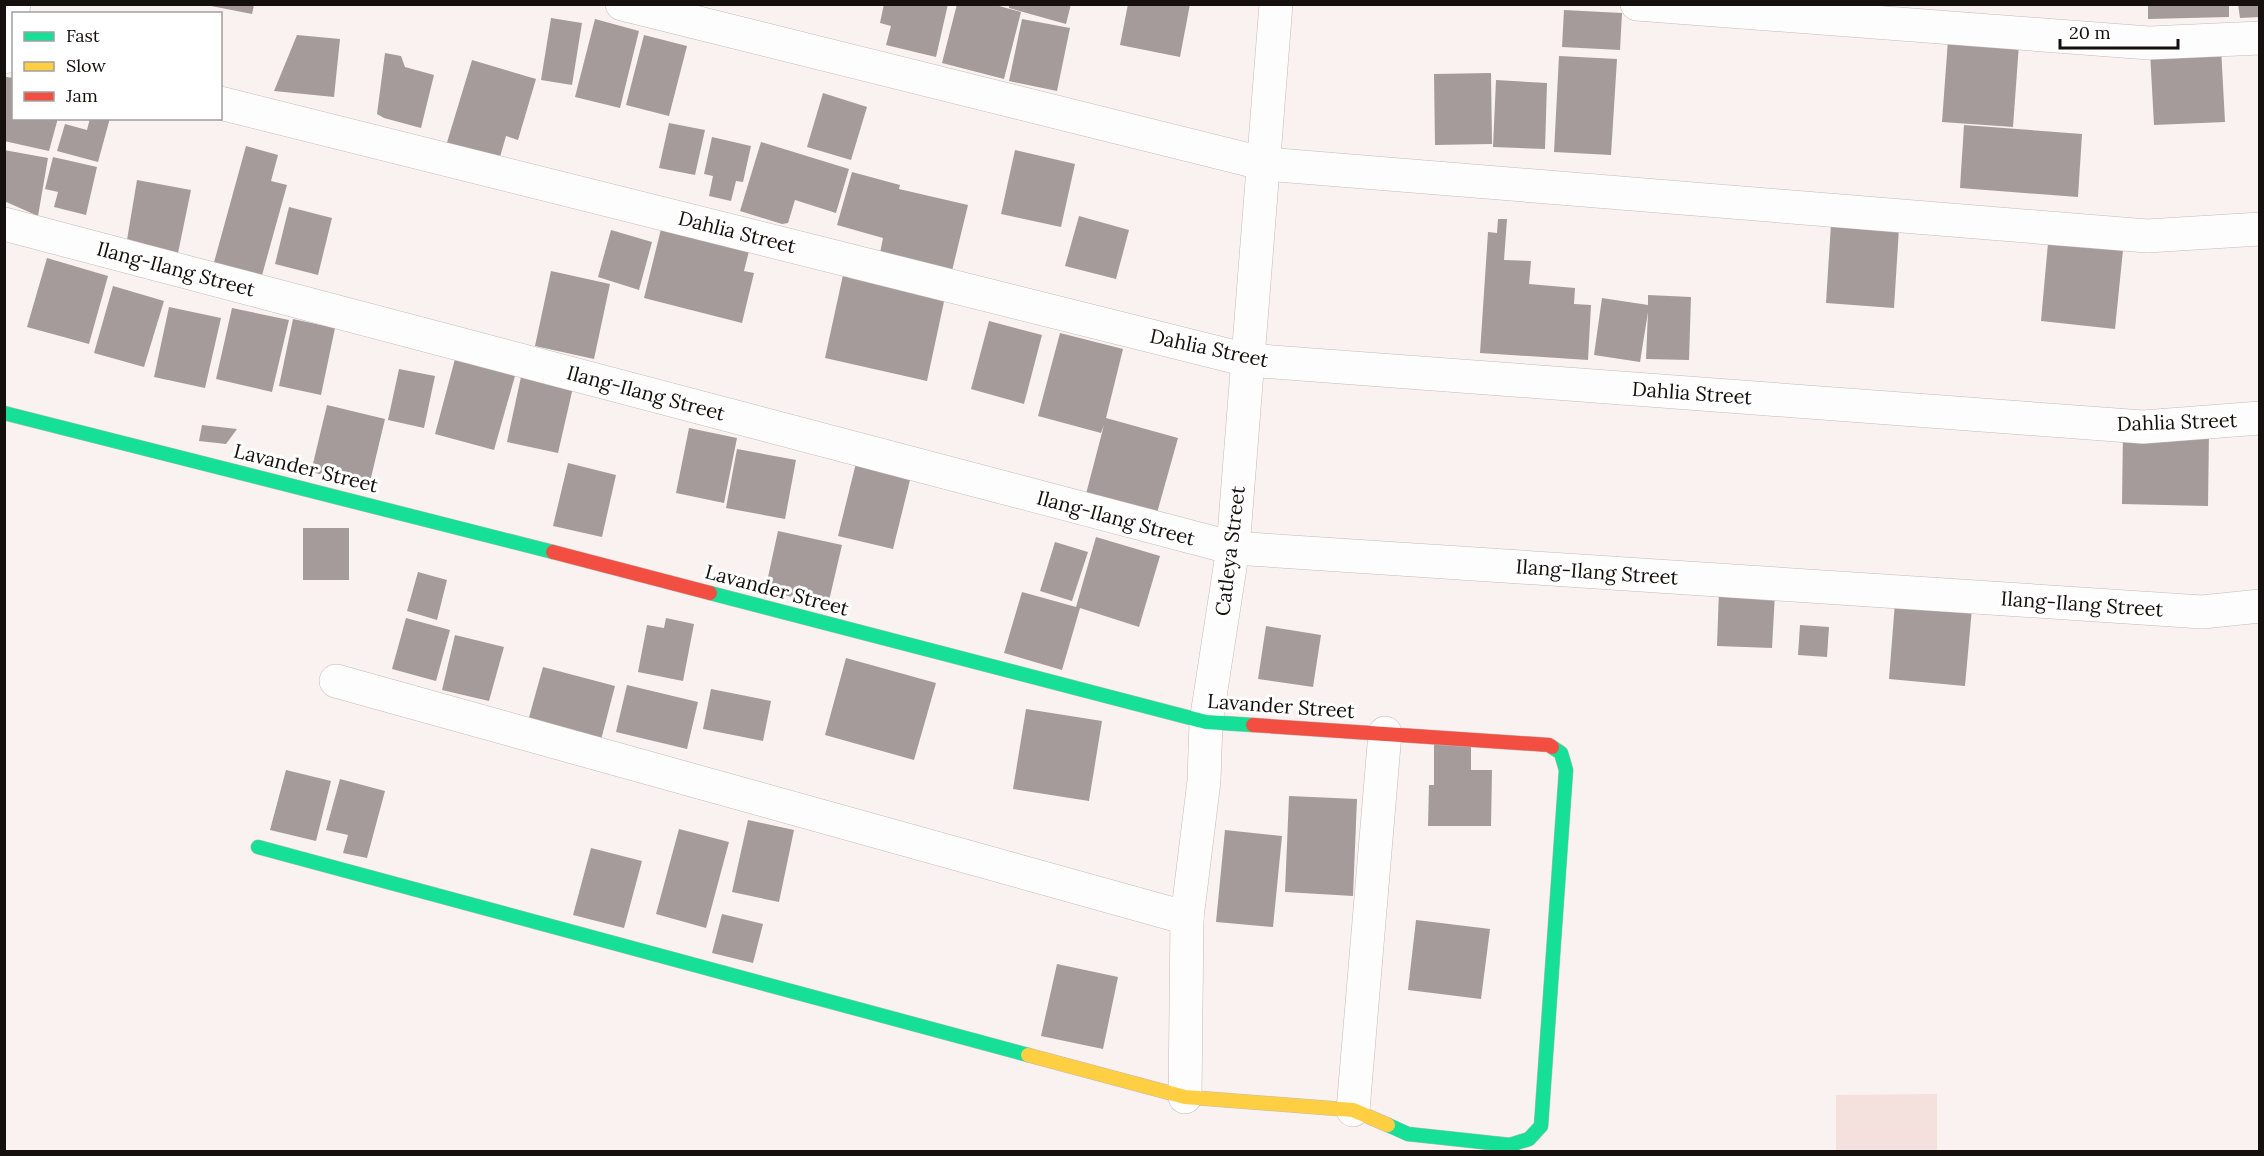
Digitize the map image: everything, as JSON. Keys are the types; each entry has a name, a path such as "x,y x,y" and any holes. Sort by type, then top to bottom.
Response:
{"street":[{"path":"622,4 1265,164 2147,236 2259,230"},
{"name":"Catleya Street","path":"1185,1097 1187,918 1204,781 1206,722 1233,548 1276,4"},
{"path":"1637,4 2150,43 2259,38"},
{"path":"8,53 12,20"},
{"name":"Dahlia Street","path":"222,104 1247,360 2143,427 2259,418"},
{"name":"Ilang-Ilang Street","path":"4,224 1233,548 2202,612 2259,606"},
{"name":"Lavander Street","path":"4,413 329,494 1206,722 1549,745 1561,753 1566,770 1541,1126 1529,1139 1510,1145 1408,1134 1353,1110"},
{"path":"336,681 1187,918"},
{"path":"258,847 1185,1097 1353,1110 1385,733"}],"shaded area":[{"path":"1937,1094 1937,1151 1836,1151 1836,1095"}],"building":[{"path":"884,4 948,4 936,57 886,45 891,26 880,23"},
{"path":"957,4 992,4 1021,12 1004,79 942,63"},
{"path":"1009,4 1071,4 1066,24 1009,8"},
{"path":"1128,4 1190,4 1180,57 1120,45"},
{"path":"2238,4 2260,4 2260,17 2240,18"},
{"path":"206,5 254,5 252,14"},
{"path":"2148,5 2229,5 2229,17 2148,19"},
{"path":"1564,10 1622,13 1620,50 1562,47"},
{"path":"551,18 582,23 572,85 541,80"},
{"path":"595,19 639,31 620,108 575,97"},
{"path":"1022,19 1070,28 1057,91 1009,81"},
{"path":"297,35 340,39 334,97 274,91"},
{"path":"644,35 687,46 669,116 626,105"},
{"path":"1948,40 2019,44 2013,127 1942,122"},
{"path":"2221,48 2225,122 2154,125 2150,52"},
{"path":"385,53 401,56 405,67 434,75 421,128 377,114"},
{"path":"1559,56 1617,59 1611,155 1554,152"},
{"path":"472,60 536,79 518,140 506,136 498,164 445,149"},
{"path":"1491,73 1492,144 1435,145 1434,74"},
{"path":"6,77 12,78 12,120 57,120 49,151 4,141"},
{"path":"1496,80 1547,83 1545,149 1493,147"},
{"path":"823,93 867,107 851,160 807,147"},
{"path":"90,120 109,120 98,162 57,151 65,124 87,130"},
{"path":"669,123 705,130 695,175 659,168"},
{"path":"1964,125 2082,134 2078,197 1960,188"},
{"path":"712,137 751,146 743,182 736,181 731,201 709,196 713,176 704,174"},
{"path":"761,142 849,169 836,213 795,200 788,223 782,224 740,211"},
{"path":"246,146 278,155 271,181 287,185 261,279 213,266"},
{"path":"4,150 48,158 38,216 4,201"},
{"path":"1015,150 1075,164 1061,227 1001,214"},
{"path":"53,157 97,167 86,215 54,207 58,192 45,189"},
{"path":"852,172 900,185 899,189 968,205 952,271 880,253 883,238 837,225"},
{"path":"137,180 191,190 178,253 126,246"},
{"path":"289,207 332,218 318,275 275,264"},
{"path":"1079,216 1129,230 1116,279 1065,266"},
{"path":"1498,219 1507,219 1504,260 1531,261 1529,284 1575,288 1574,304 1591,305 1588,360 1480,353 1488,232 1497,233"},
{"path":"1831,224 1899,228 1894,308 1826,303"},
{"path":"662,225 750,247 744,271 754,273 742,323 644,298"},
{"path":"611,230 652,242 639,290 598,277"},
{"path":"2048,243 2123,250 2115,329 2041,321"},
{"path":"47,258 108,276 89,344 27,327"},
{"path":"551,271 610,284 594,359 535,346"},
{"path":"843,275 945,297 927,381 825,358"},
{"path":"113,286 164,301 144,367 94,353"},
{"path":"1648,295 1691,297 1689,360 1646,359 1648,312 1640,362 1594,355 1602,298 1648,305"},
{"path":"169,307 221,318 205,388 154,377"},
{"path":"232,308 289,320 272,392 216,379"},
{"path":"293,319 335,328 321,395 279,386"},
{"path":"989,321 1042,335 1024,404 971,389"},
{"path":"1060,333 1123,349 1106,418 1178,438 1157,513 1086,494 1104,425 1101,433 1038,416"},
{"path":"455,359 515,376 494,450 435,434"},
{"path":"399,369 435,376 424,428 388,420"},
{"path":"522,372 574,383 558,453 507,442"},
{"path":"327,405 385,419 369,486 311,472"},
{"path":"202,425 237,429 226,444 199,441"},
{"path":"689,428 737,438 724,503 676,493"},
{"path":"2123,430 2209,432 2208,506 2122,504"},
{"path":"737,449 796,460 785,519 726,508"},
{"path":"568,463 616,475 602,537 553,526"},
{"path":"856,463 911,476 893,549 838,536"},
{"path":"303,528 349,528 349,580 303,580"},
{"path":"778,531 842,545 828,605 765,591"},
{"path":"1096,537 1160,556 1139,627 1080,608 1062,670 1004,653 1022,592 1076,607"},
{"path":"1055,542 1088,552 1072,601 1040,591"},
{"path":"418,572 447,580 437,620 407,611"},
{"path":"1719,590 1775,593 1772,648 1717,646"},
{"path":"1895,602 1972,608 1965,686 1889,679"},
{"path":"406,618 450,630 436,681 392,669"},
{"path":"666,618 694,624 683,681 638,672 647,625 664,628"},
{"path":"1800,625 1829,627 1827,657 1798,655"},
{"path":"1266,626 1321,635 1313,687 1258,679"},
{"path":"455,635 504,647 489,701 442,690"},
{"path":"846,658 936,683 914,760 825,735"},
{"path":"543,667 615,686 601,740 528,721"},
{"path":"627,685 698,702 687,749 616,732"},
{"path":"711,689 771,701 763,741 703,729"},
{"path":"1026,709 1102,721 1089,801 1013,789"},
{"path":"1434,743 1471,743 1471,770 1492,770 1491,826 1428,826 1429,785 1434,785"},
{"path":"286,770 331,781 316,841 270,830"},
{"path":"340,779 385,791 367,858 343,853 348,835 326,830"},
{"path":"1289,796 1357,799 1353,896 1285,892"},
{"path":"748,820 794,830 779,902 732,892"},
{"path":"679,829 729,842 706,928 656,914"},
{"path":"1225,830 1282,836 1273,927 1216,922"},
{"path":"591,848 642,861 624,928 573,915"},
{"path":"722,914 763,924 753,963 712,953"},
{"path":"1416,920 1490,929 1481,999 1408,990"},
{"path":"1057,964 1118,977 1103,1049 1041,1036"}],"traffic: fast":[{"path":"4,413 553,552"},
{"path":"710,593 1206,722 1253,725"},
{"path":"1388,1125 1408,1134 1510,1145 1529,1139 1541,1126 1566,770 1561,753 1552,747"},
{"path":"258,847 1028,1055"}],"traffic: slow":[{"path":"1028,1055 1185,1097 1353,1110 1388,1125"}],"traffic: jam":[{"path":"553,552 710,593"},
{"path":"1253,725 1552,747"}]}
